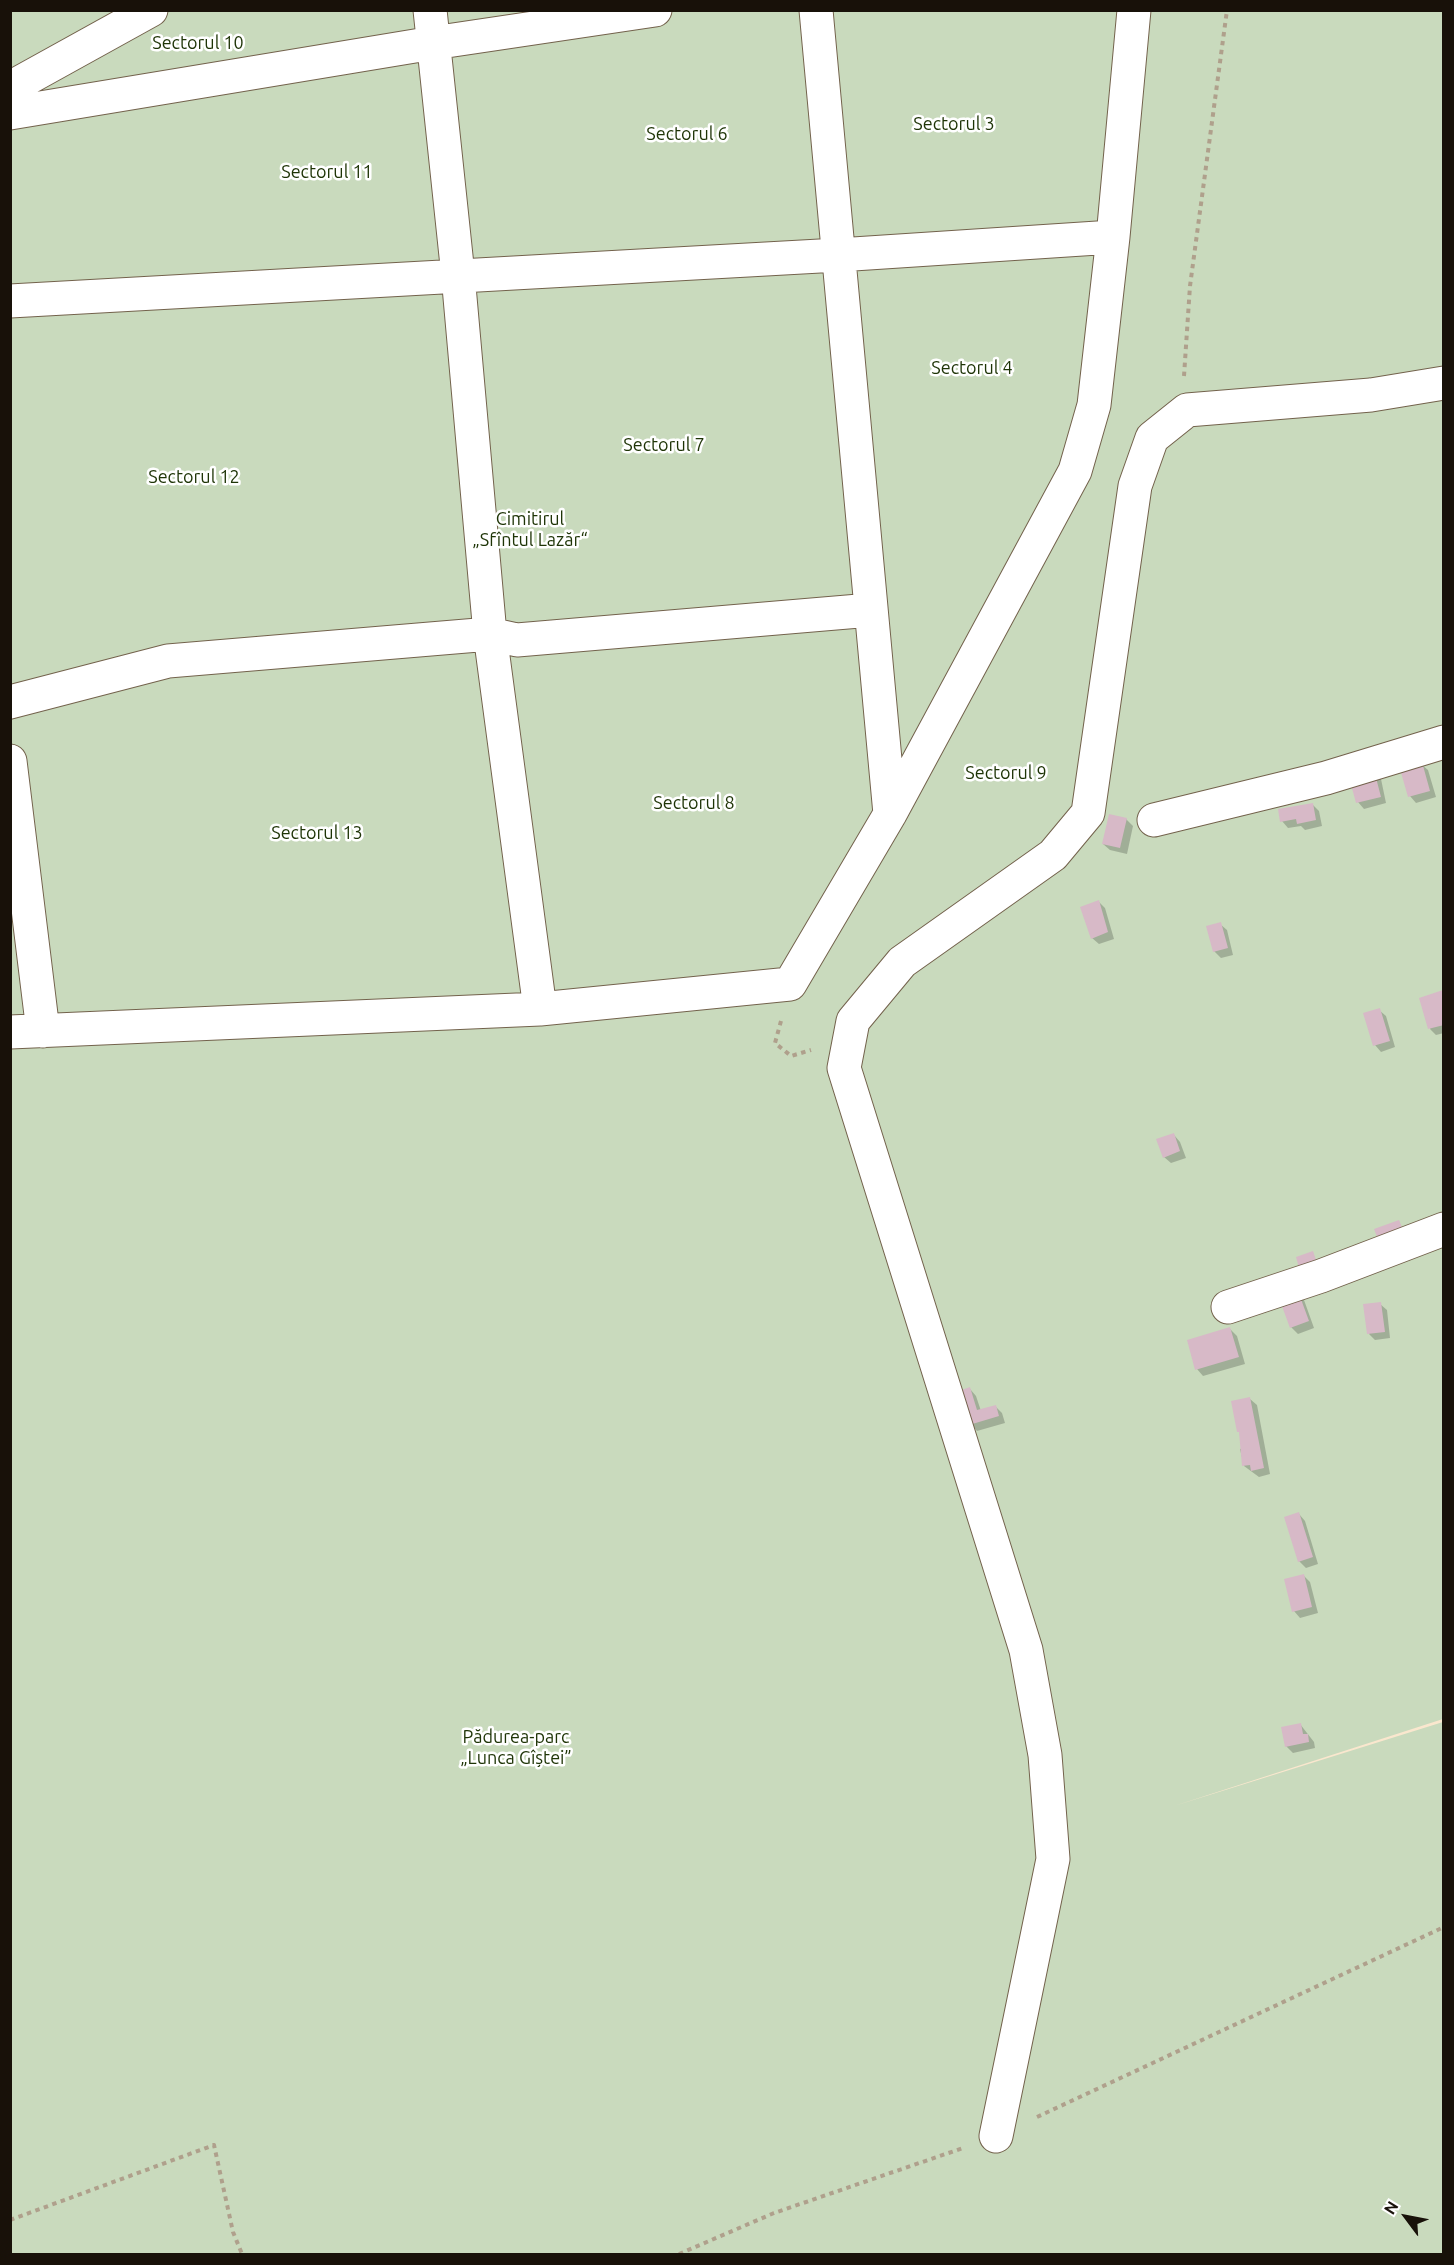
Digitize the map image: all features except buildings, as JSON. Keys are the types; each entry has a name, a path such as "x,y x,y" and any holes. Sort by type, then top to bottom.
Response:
{"lane":[{"path":"10,88 151,10"},
{"path":"430,10 458,275 490,634 540,1009"},
{"path":"10,113 433,43 655,10"},
{"path":"816,10 890,814"},
{"path":"10,1032 540,1009 790,984 890,814 1075,471 1094,405 1113,237 1134,10"},
{"path":"10,301 838,255 1113,237"},
{"path":"996,2136 1053,1858 1045,1755 1026,1650 844,1068 853,1022 902,962 1053,855 1088,813 1135,486 1152,438 1187,410 1371,395 1443,383"},
{"path":"10,702 168,661 490,634 517,640 871,610"},
{"path":"1154,820 1326,778 1443,742"},
{"path":"10,761 42,1030"},
{"path":"1227,1307 1321,1276 1443,1229"}],"path":[{"path":"1187,410 1183,366 1190,286 1227,10"},
{"path":"790,984 775,1043 791,1056 828,1044 853,1022"},
{"path":"679,2254 774,2213 996,2136 1443,1927"},
{"path":"10,2220 213,2145 233,2232 242,2254"}],"green space":[{"path":"11,11 1443,11 1443,1719 1174,1806 1443,1722 1443,2254 11,2254"}],"park label":[{"name":"Sectorul 10","path":"198,43"},
{"name":"Sectorul 3","path":"954,124"},
{"name":"Sectorul 6","path":"687,134"},
{"name":"Sectorul 11","path":"327,172"},
{"name":"Sectorul 4","path":"972,368"},
{"name":"Sectorul 7","path":"664,445"},
{"name":"Sectorul 12","path":"194,477"},
{"name":"Cimitirul „Sfîntul Lazăr“","path":"530,529"},
{"name":"Sectorul 9","path":"1006,773"},
{"name":"Sectorul 8","path":"694,803"},
{"name":"Sectorul 13","path":"317,833"},
{"name":"Pădurea-parc „Lunca Gîștei”","path":"516,1747"}]}
